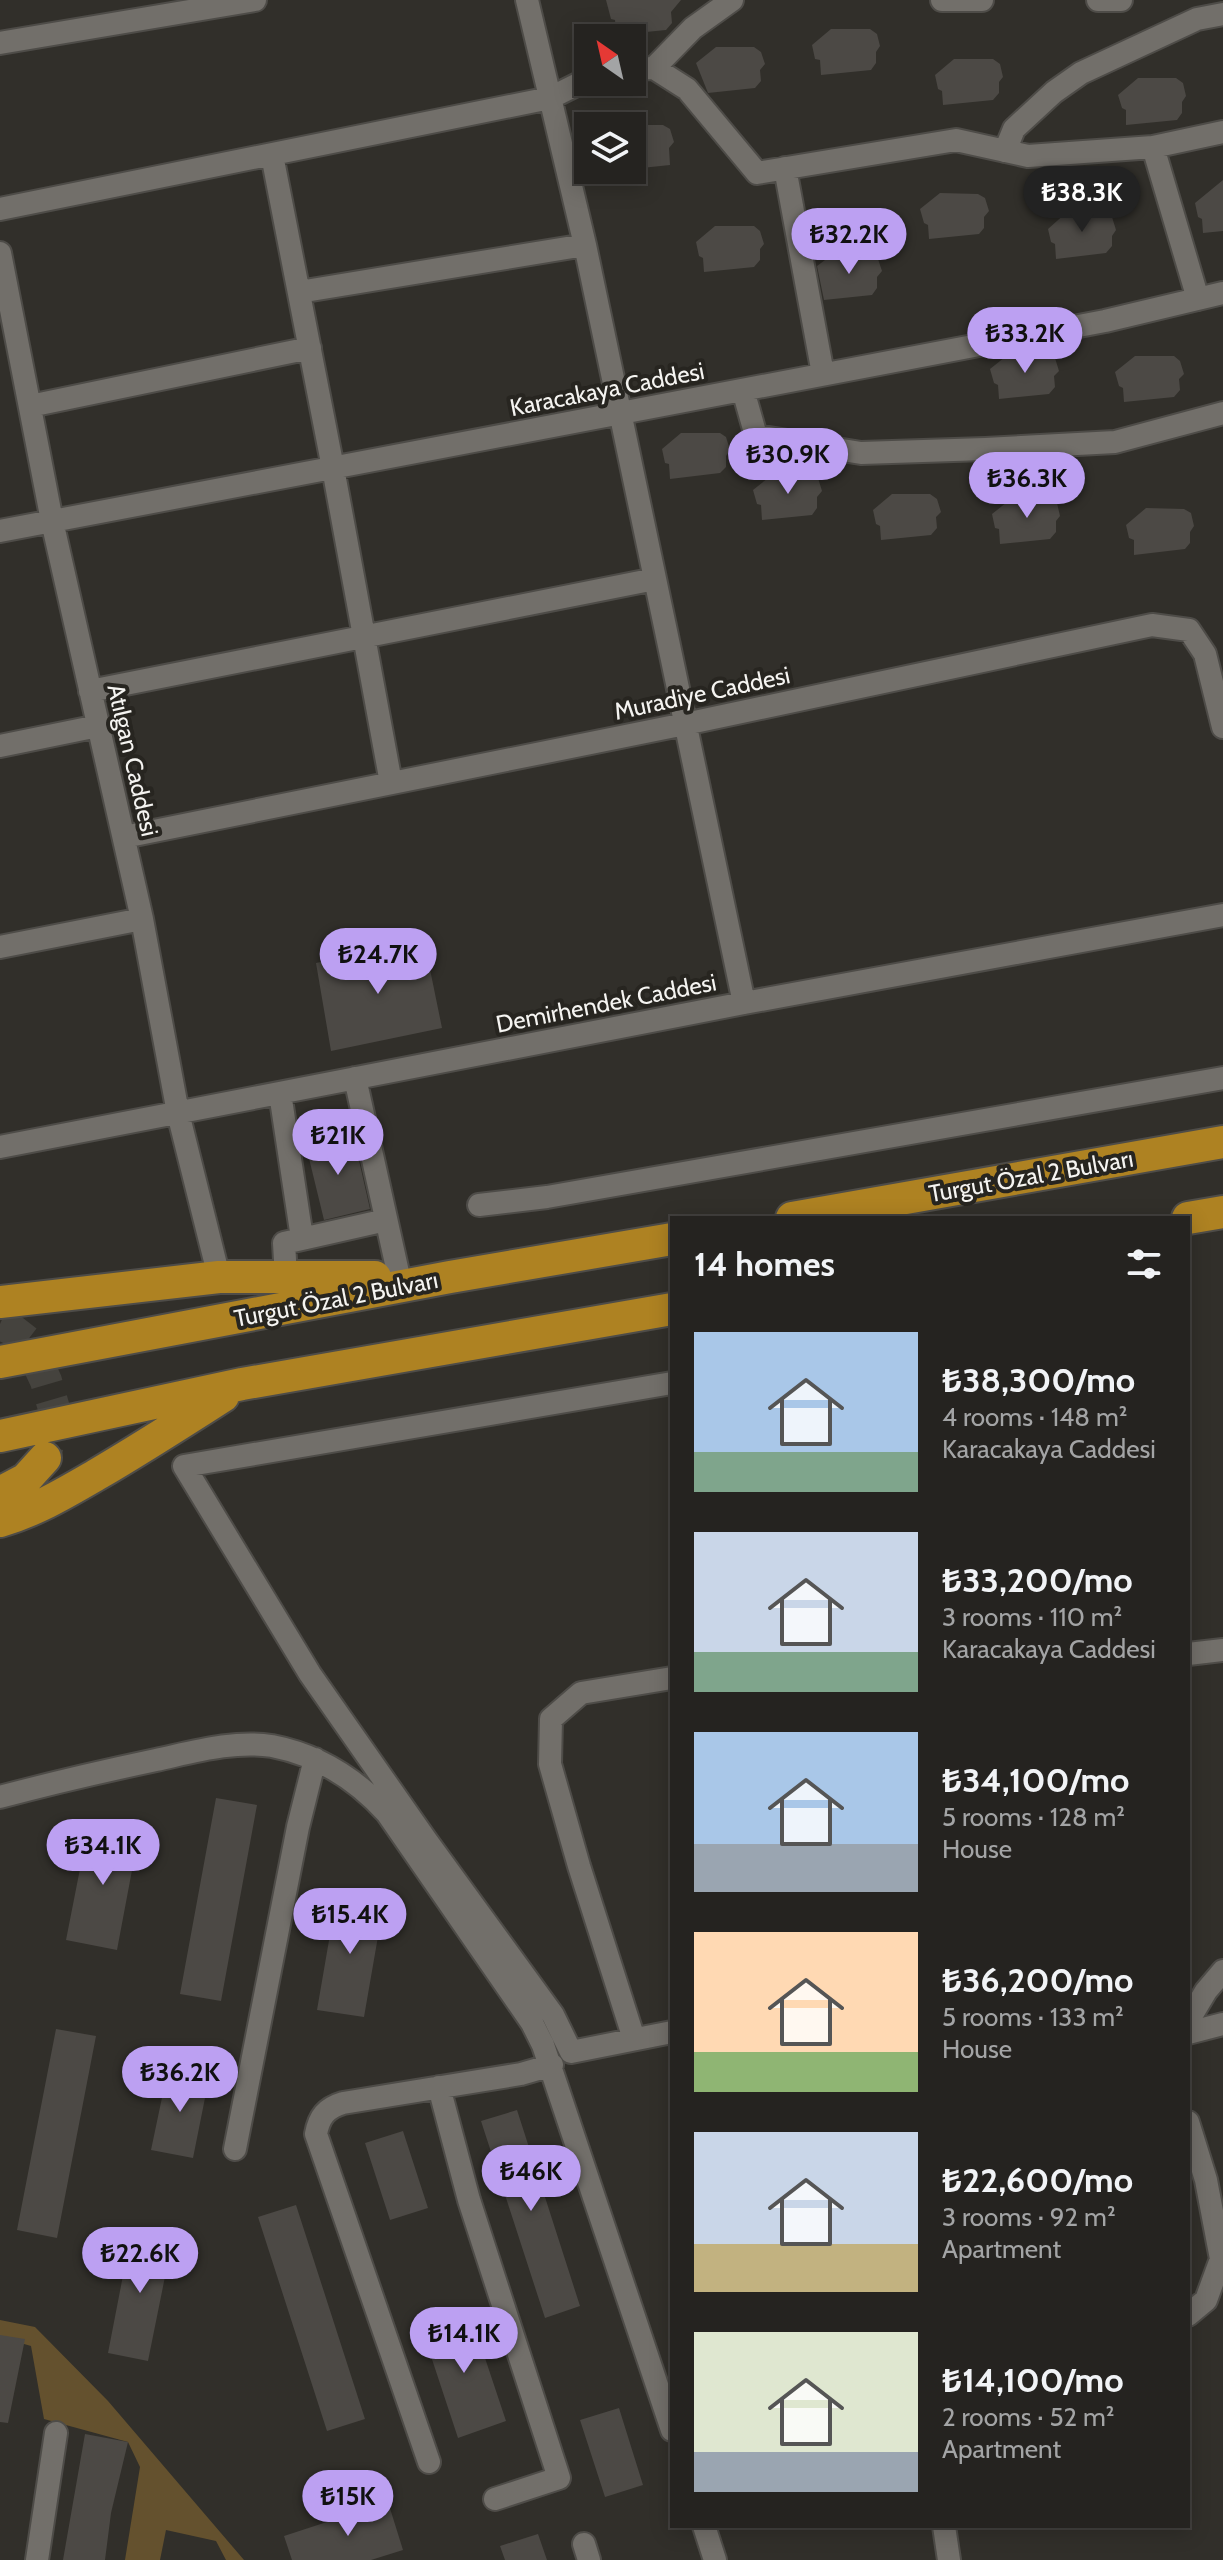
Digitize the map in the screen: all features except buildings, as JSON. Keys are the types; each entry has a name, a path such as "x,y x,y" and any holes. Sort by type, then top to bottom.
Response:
{"highway":[{"name":"Turgut Özal 2 Bulvarı","path":"803,1216 1223,1142"},
{"path":"1190,1218 1223,1212"},
{"name":"Turgut Özal 2 Bulvarı","path":"0,1362 450,1277 670,1239"},
{"path":"0,1302 219,1277 450,1277"},
{"path":"0,1436 242,1384 670,1309"},
{"path":"0,1521 52,1500 135,1453 242,1384"},
{"path":"0,1493 26,1479 45,1458"}],"street":[{"path":"0,43 255,0"},
{"path":"527,0 585,245 744,1003"},
{"path":"646,66 732,0"},
{"path":"942,0 982,0"},
{"path":"1098,0 1121,0"},
{"path":"1005,151 1014,129 1054,92 1081,73 1197,19 1223,14"},
{"path":"646,69 687,89 757,173 956,140 1028,156 1153,147 1223,132"},
{"path":"0,209 550,98 574,86"},
{"path":"1153,147 1198,299"},
{"path":"272,155 391,783"},
{"path":"785,168 823,374"},
{"path":"299,292 585,245"},
{"name":"Atılgan Caddesi","path":"0,253 8,339 30,406 52,521 142,919 178,1113 219,1277"},
{"name":"Karacakaya Caddesi","path":"0,531 1105,321 1223,293"},
{"path":"30,406 310,348"},
{"path":"743,390 756,436 861,453 1115,442 1223,413"},
{"path":"90,691 655,579"},
{"name":"Muradiye Caddesi","path":"124,837 685,724 1152,625 1189,630 1205,654 1223,727"},
{"path":"0,746 98,726"},
{"name":"Demirhendek Caddesi","path":"0,1147 744,1003 1223,915"},
{"path":"0,947 142,919"},
{"path":"355,1078 399,1277"},
{"path":"479,1205 547,1197 1223,1078"},
{"path":"280,1093 302,1238"},
{"path":"286,1277 284,1243 386,1220"},
{"path":"670,1383 184,1466 310,1674 553,2015 571,2052 670,2032"},
{"path":"1190,1654 1223,1650"},
{"path":"634,2039 550,1764 551,1719 581,1693 670,1678"},
{"path":"0,1797 139,1763 239,1745 271,1746 315,1759 343,1773 367,1791 387,1813 532,2023 552,2065 670,2424"},
{"path":"235,2149 298,1827 315,1759"},
{"path":"1190,2018 1223,1971"},
{"path":"1190,2032 1223,2024"},
{"path":"429,2462 316,2134 322,2116 334,2106 521,2074 552,2065"},
{"path":"439,2087 469,2200 559,2478 495,2499"},
{"path":"1190,2127 1214,2182 1221,2259 1206,2300 1190,2313"},
{"path":"37,2560 56,2433"},
{"path":"705,2528 715,2560"},
{"path":"945,2528 949,2560"}],"shaded area":[{"path":"0,2320 35,2327 108,2401 244,2560 226,2560 216,2541 166,2530 160,2560 125,2560 140,2467 128,2442 44,2419 31,2346 0,2337"}],"tunnel":[{"path":"0,1324 28,1342 46,1381 55,1412 45,1458"}]}
